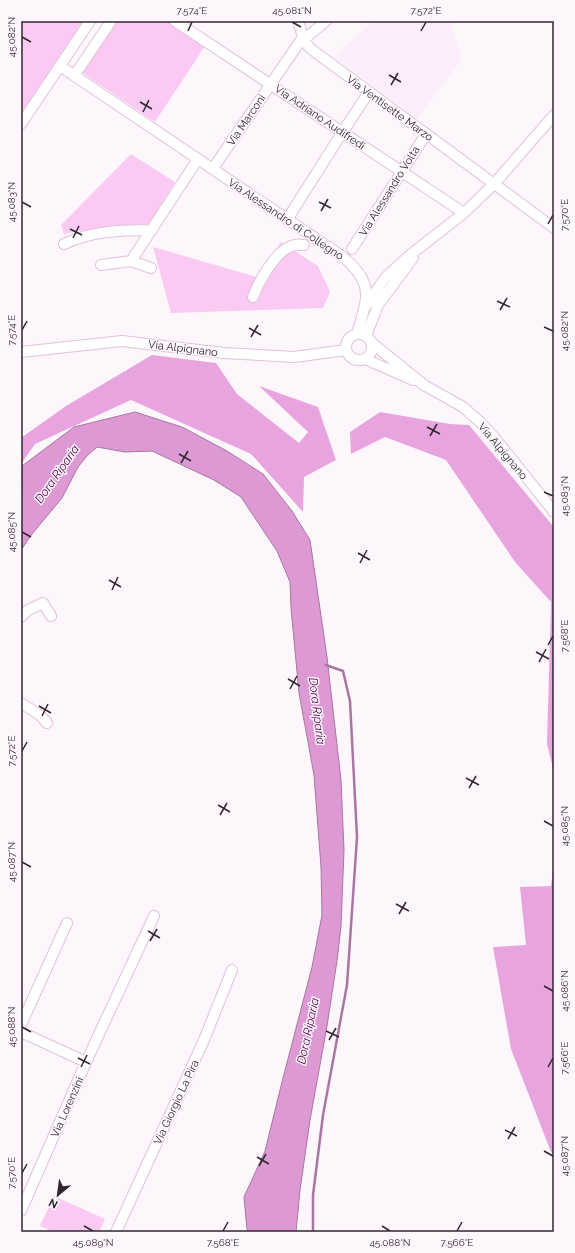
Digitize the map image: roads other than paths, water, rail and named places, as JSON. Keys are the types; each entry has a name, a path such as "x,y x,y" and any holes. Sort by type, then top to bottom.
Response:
{"street":[{"path":"21,124 90,21"},
{"path":"74,76 111,21"},
{"name":"Via Adriano Audifredi","path":"175,21 464,213"},
{"name":"Via Ventisette Marzo","path":"298,21 303,37 308,46 554,228"},
{"path":"303,37 308,36 326,21"},
{"name":"Via Marconi","path":"216,164 303,37"},
{"name":"Via Alessandro di Collegno","path":"60,66 341,254 352,264 366,288 366,299 362,313 365,338"},
{"path":"290,214 370,92"},
{"path":"362,313 385,278 410,255 464,213 494,184 554,115"},
{"name":"Via Alessandro Volta","path":"352,250 426,134"},
{"path":"131,261 198,159"},
{"path":"64,244 80,237 94,234 123,230 152,230"},
{"path":"253,297 266,271 279,255 294,245 304,245"},
{"path":"365,338 378,305 423,246"},
{"path":"101,265 131,261 151,268"},
{"path":"352,336 365,338 372,349 371,353 365,360 354,360 346,350 347,341 352,336"},
{"name":"Via Alpignano","path":"365,338 424,385"},
{"name":"Via Alpignano","path":"21,352 122,341 224,353 294,357 346,350"},
{"name":"Via Alpignano","path":"365,360 424,385 463,407 494,437 554,512"},
{"path":"21,617 28,610 43,603 51,616"},
{"path":"21,703 40,715 47,723"},
{"name":"Via Lorenzini","path":"21,1211 86,1062 154,916"},
{"path":"21,1025 66,923"},
{"name":"Via Giorgio La Pira","path":"116,1232 204,1040 232,970"},
{"path":"21,1032 86,1062"}],"water":[{"name":"Dora Riparia","path":"135,412 182,427 227,451 263,474 292,511 310,540 327,657 341,780 344,850 341,926 337,961 310,1120 300,1190 296,1232 249,1232 247,1229 244,1197 265,1151 312,967 322,915 321,867 314,775 299,693 290,582 277,551 241,497 214,480 152,451 125,452 97,447 78,467 62,498 32,534 21,550 22,466 74,427"}],"waterway":[{"path":"313,1232 313,1195 323,1115 347,985 357,837 350,701 343,671 326,665"}]}
